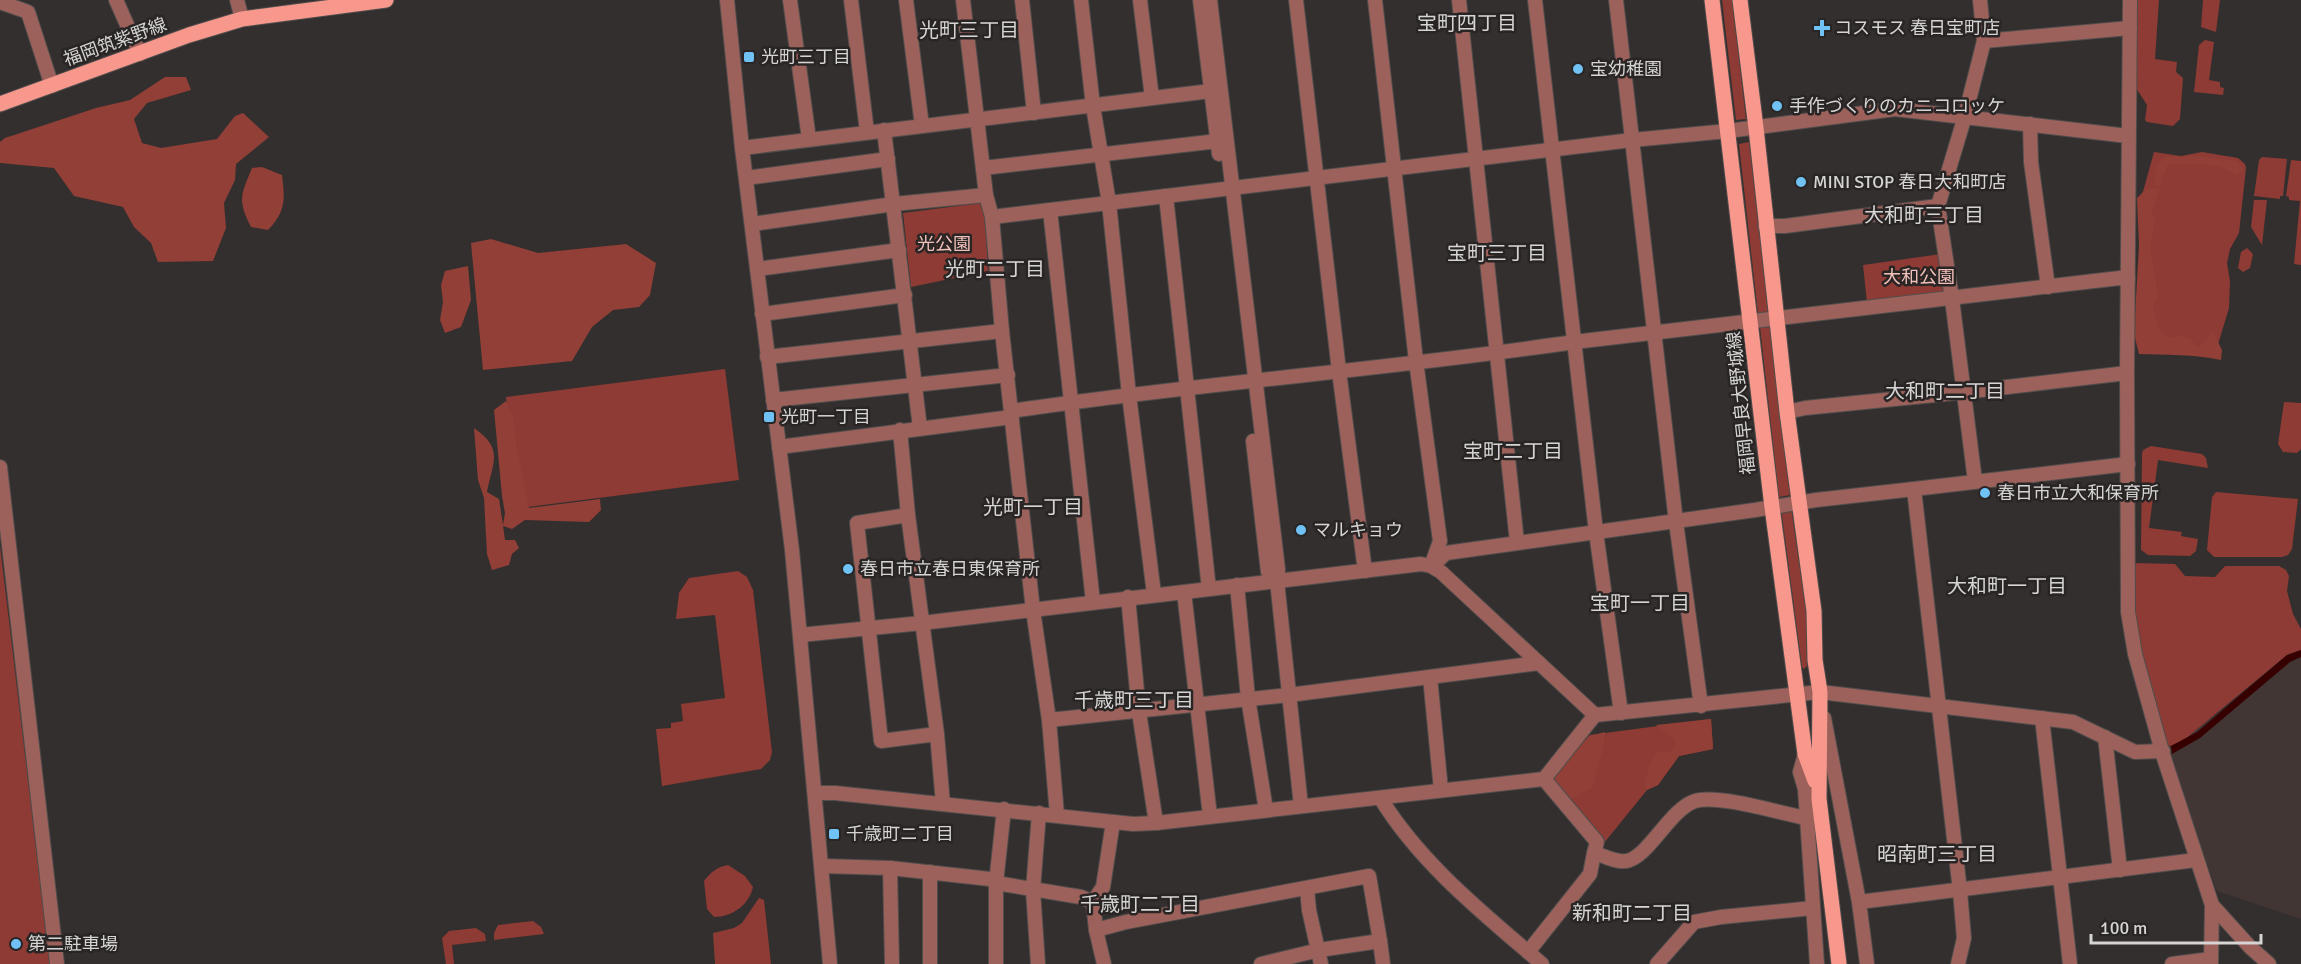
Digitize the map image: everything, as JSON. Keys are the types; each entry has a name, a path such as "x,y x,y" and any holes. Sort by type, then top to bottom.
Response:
{"main road":[{"name":"福岡筑紫野線","path":"0,104 189,35 242,19 386,0"},
{"name":"福岡早良大野城線","path":"1712,0 1772,507 1804,754 1819,799"},
{"name":"福岡早良大野城線","path":"1740,0 1787,412 1814,611 1815,660 1820,692 1819,799 1839,964"}],"street":[{"path":"116,0 140,54"},
{"path":"237,0 242,19"},
{"path":"727,0 742,148 800,635 830,964"},
{"path":"790,0 809,139"},
{"path":"851,0 867,132"},
{"path":"906,0 922,126"},
{"path":"963,0 986,195 992,217 1002,331 1033,610 1049,720 1057,815"},
{"path":"1022,0 1034,113"},
{"path":"1081,0 1099,154 1109,203 1129,395 1154,594"},
{"path":"1140,0 1152,98"},
{"path":"1200,0 1216,91 1251,380 1268,572 1277,581 1301,806"},
{"path":"1210,0 1218,141 1228,188"},
{"path":"1296,0 1339,371 1365,571"},
{"path":"1375,0 1416,361 1440,541 1431,566"},
{"path":"1458,0 1517,542"},
{"path":"1535,0 1596,532 1621,713"},
{"path":"1616,0 1676,522 1701,706"},
{"path":"1975,481 1938,206 1965,116 1984,41 1980,0"},
{"path":"2130,0 2128,612 2135,654 2163,753 2211,905 2211,961 2172,964"},
{"path":"0,2 28,12 52,86"},
{"path":"1984,41 2130,28"},
{"path":"742,148 1216,91"},
{"path":"992,217 1632,140 1756,128 1895,109 2128,136"},
{"path":"2030,124 2031,162 2048,286"},
{"path":"884,130 920,428"},
{"path":"984,168 1218,141"},
{"path":"746,178 888,159"},
{"path":"752,224 894,204 986,195"},
{"path":"1166,196 1209,589"},
{"path":"1765,226 1785,226 1938,206"},
{"path":"1050,210 1093,602"},
{"path":"758,269 899,250"},
{"path":"779,447 1012,414 1070,402 1416,361 1496,354 1574,342 2048,286 2128,279"},
{"path":"762,314 905,295"},
{"path":"767,357 1002,331"},
{"path":"1787,412 1805,408 2127,373"},
{"path":"773,400 1008,375"},
{"path":"900,430 908,515 937,734 943,804"},
{"path":"1431,566 1446,553 1517,542 1676,522 1690,518 1799,503 2128,464"},
{"path":"0,467 57,964"},
{"path":"1914,489 1960,891 1964,938 1958,964"},
{"path":"908,515 856,523 881,741 937,734"},
{"path":"800,635 922,623 1421,564 1431,566 1441,572 1595,715"},
{"path":"1237,585 1248,698 1266,810"},
{"path":"1184,592 1209,816"},
{"path":"1128,597 1139,712 1156,823"},
{"path":"1049,720 1289,695 1539,663"},
{"path":"1430,677 1441,790"},
{"path":"815,793 1004,809 1113,822 1156,823 1544,779 1595,715 1701,706 1820,692 2073,722 2135,752 2163,753"},
{"path":"1820,692 1859,902 1867,964"},
{"path":"2043,718 2070,964"},
{"path":"2104,737 2120,870"},
{"path":"1804,754 1800,772 1804,789 1817,964"},
{"path":"1528,952 1590,874 1597,842 1544,779"},
{"path":"1381,799 1399,827 1421,854 1542,964"},
{"path":"1594,853 1624,862 1636,857 1678,812 1695,801 1715,799 1805,818"},
{"path":"996,964 996,884 1004,809"},
{"path":"1038,964 1033,890 1039,813"},
{"path":"1104,964 1096,930 1093,902 1103,887 1113,822"},
{"path":"1859,902 2196,860"},
{"path":"822,866 890,868 990,879 996,884 1081,897 1093,902"},
{"path":"890,868 892,964"},
{"path":"930,872 930,964"},
{"path":"1096,930 1156,916 1369,876 1383,964"},
{"path":"1307,889 1309,910 1320,957"},
{"path":"2211,905 2269,964"},
{"path":"1657,964 1695,922 1721,917 1813,908"},
{"path":"1261,964 1320,957 1380,941"}],"shaded area":[{"path":"165,77 186,77 191,90 147,103 134,119 142,143 161,148 217,139 235,116 243,113 269,137 236,164 235,180 224,203 226,228 213,261 158,262 151,243 134,227 123,207 74,196 54,168 0,163 0,142 5,138 96,108 130,100"},
{"path":"2199,156 2237,161 2243,170 2236,175 2213,165 2169,164 2161,180 2163,185 2156,186 2156,170 2164,157"},
{"path":"262,167 282,175 283,184 283,205 278,217 268,230 251,227 242,204 243,191 252,168"},
{"path":"2160,188 2152,211 2155,222 2150,247 2158,294 2153,307 2159,330 2170,338 2178,335 2190,339 2198,347 2207,341 2212,330 2222,350 2221,360 2139,354 2134,334 2139,245 2137,198 2146,189"},
{"path":"491,239 538,253 626,244 656,263 650,295 639,307 613,310 592,327 572,361 483,370 471,243"},
{"path":"468,266 471,300 461,327 445,333 440,320 443,302 441,285 445,271"},
{"path":"506,401 513,416 529,508 600,499 601,510 589,522 525,520 512,529 503,526 505,540 515,540 519,548 512,554 509,565 492,570 487,554 484,498 478,480 474,428 490,442 493,449 493,464 487,492 499,499 503,525 505,513 494,410"},
{"path":"2301,650 2301,657 2290,662 2200,738 2172,754 2171,746 2197,732 2287,655"},
{"path":"2296,655 2301,656 2301,919 2217,891 2166,752"},
{"path":"1711,719 1713,749 1679,756 1658,785 1647,790 1644,785 1649,766 1657,752 1671,752 1676,741 1656,725"},
{"path":"1605,732 1592,789 1580,793 1569,802 1553,782 1553,777 1589,736"}],"green space":[{"path":"1722,0 1732,0 1746,119 1736,120"},
{"path":"2136,0 2159,0 2155,59 2177,62 2176,72 2183,78 2180,119 2173,126 2145,120 2147,105 2134,85"},
{"path":"2203,0 2220,0 2216,32 2201,27"},
{"path":"2205,40 2214,42 2209,80 2220,82 2220,87 2224,88 2223,95 2194,92 2199,45"},
{"path":"1749,142 1769,313 1758,314 1739,144"},
{"path":"2154,152 2181,156 2202,152 2238,158 2245,164 2239,233 2230,249 2227,263 2230,281 2229,308 2216,351 2139,349 2139,206"},
{"path":"2262,157 2287,159 2283,196 2280,196 2280,199 2254,196 2259,160"},
{"path":"2291,160 2301,161 2301,265 2294,264 2300,201 2289,200 2286,196"},
{"path":"2254,200 2267,200 2262,245 2251,227"},
{"name":"光公園","path":"981,203 985,217 988,271 911,287 903,213"},
{"path":"2247,248 2253,254 2250,268 2243,272 2238,268 2241,252"},
{"name":"大和公園","path":"1941,254 1946,294 1867,303 1863,265"},
{"path":"1770,325 1790,495 1779,497 1760,327"},
{"path":"725,369 739,480 520,508 506,397"},
{"path":"2284,402 2301,403 2301,449 2297,453 2283,452 2278,444"},
{"path":"2151,446 2202,454 2206,458 2208,468 2158,460 2149,528 2182,532 2181,536 2198,539 2196,551 2190,556 2148,555 2141,550 2142,454 2143,450"},
{"path":"2216,492 2298,499 2292,549 2288,555 2282,557 2214,557 2207,550 2212,497"},
{"path":"1791,507 1806,610 1807,666 1804,669 1781,508"},
{"path":"0,546 50,964 0,964"},
{"path":"2132,563 2175,564 2185,576 2215,577 2225,566 2279,566 2286,570 2289,576 2287,591 2293,614 2301,629 2301,650 2287,655 2184,740 2168,747 2140,656 2134,615"},
{"path":"738,571 747,577 753,590 772,752 770,760 761,769 662,786 656,729 671,728 671,723 683,721 681,704 725,698 715,615 676,619 679,593 689,578"},
{"path":"1711,719 1713,749 1679,756 1658,785 1647,790 1604,843 1553,782 1553,777 1590,735"},
{"path":"728,865 745,876 753,887 748,899 739,909 727,915 714,917 707,909 704,881 714,870"},
{"path":"759,898 764,900 771,964 715,964 713,933 734,928 742,923"},
{"path":"533,921 541,927 544,934 494,940 494,933 498,925"},
{"path":"476,928 485,934 486,941 452,945 454,964 446,964 442,938 449,931"}],"place":[{"name":"コスモス 春日宝町店","path":"1822,28"},
{"name":"光町三丁目","path":"749,57"},
{"name":"宝幼稚園","path":"1578,69"},
{"name":"手作づくりのカニコロッケ","path":"1777,106"},
{"name":"MINI STOP 春日大和町店","path":"1801,182"},
{"name":"光町一丁目","path":"769,417"},
{"name":"春日市立大和保育所","path":"1985,493"},
{"name":"マルキョウ","path":"1301,530"},
{"name":"春日市立春日東保育所","path":"848,569"},
{"name":"千歳町ニ丁目","path":"834,834"},
{"name":"第二駐車場","path":"16,944"}],"district":[{"name":"宝町四丁目","path":"1467,23"},
{"name":"光町三丁目","path":"969,30"},
{"name":"大和町三丁目","path":"1924,215"},
{"name":"宝町三丁目","path":"1497,253"},
{"name":"光町二丁目","path":"995,269"},
{"name":"大和町二丁目","path":"1945,391"},
{"name":"宝町二丁目","path":"1513,451"},
{"name":"光町一丁目","path":"1033,507"},
{"name":"大和町一丁目","path":"2007,586"},
{"name":"宝町一丁目","path":"1640,603"},
{"name":"千歳町三丁目","path":"1134,700"},
{"name":"昭南町三丁目","path":"1937,854"},
{"name":"千歳町二丁目","path":"1140,904"},
{"name":"新和町二丁目","path":"1632,913"}]}
